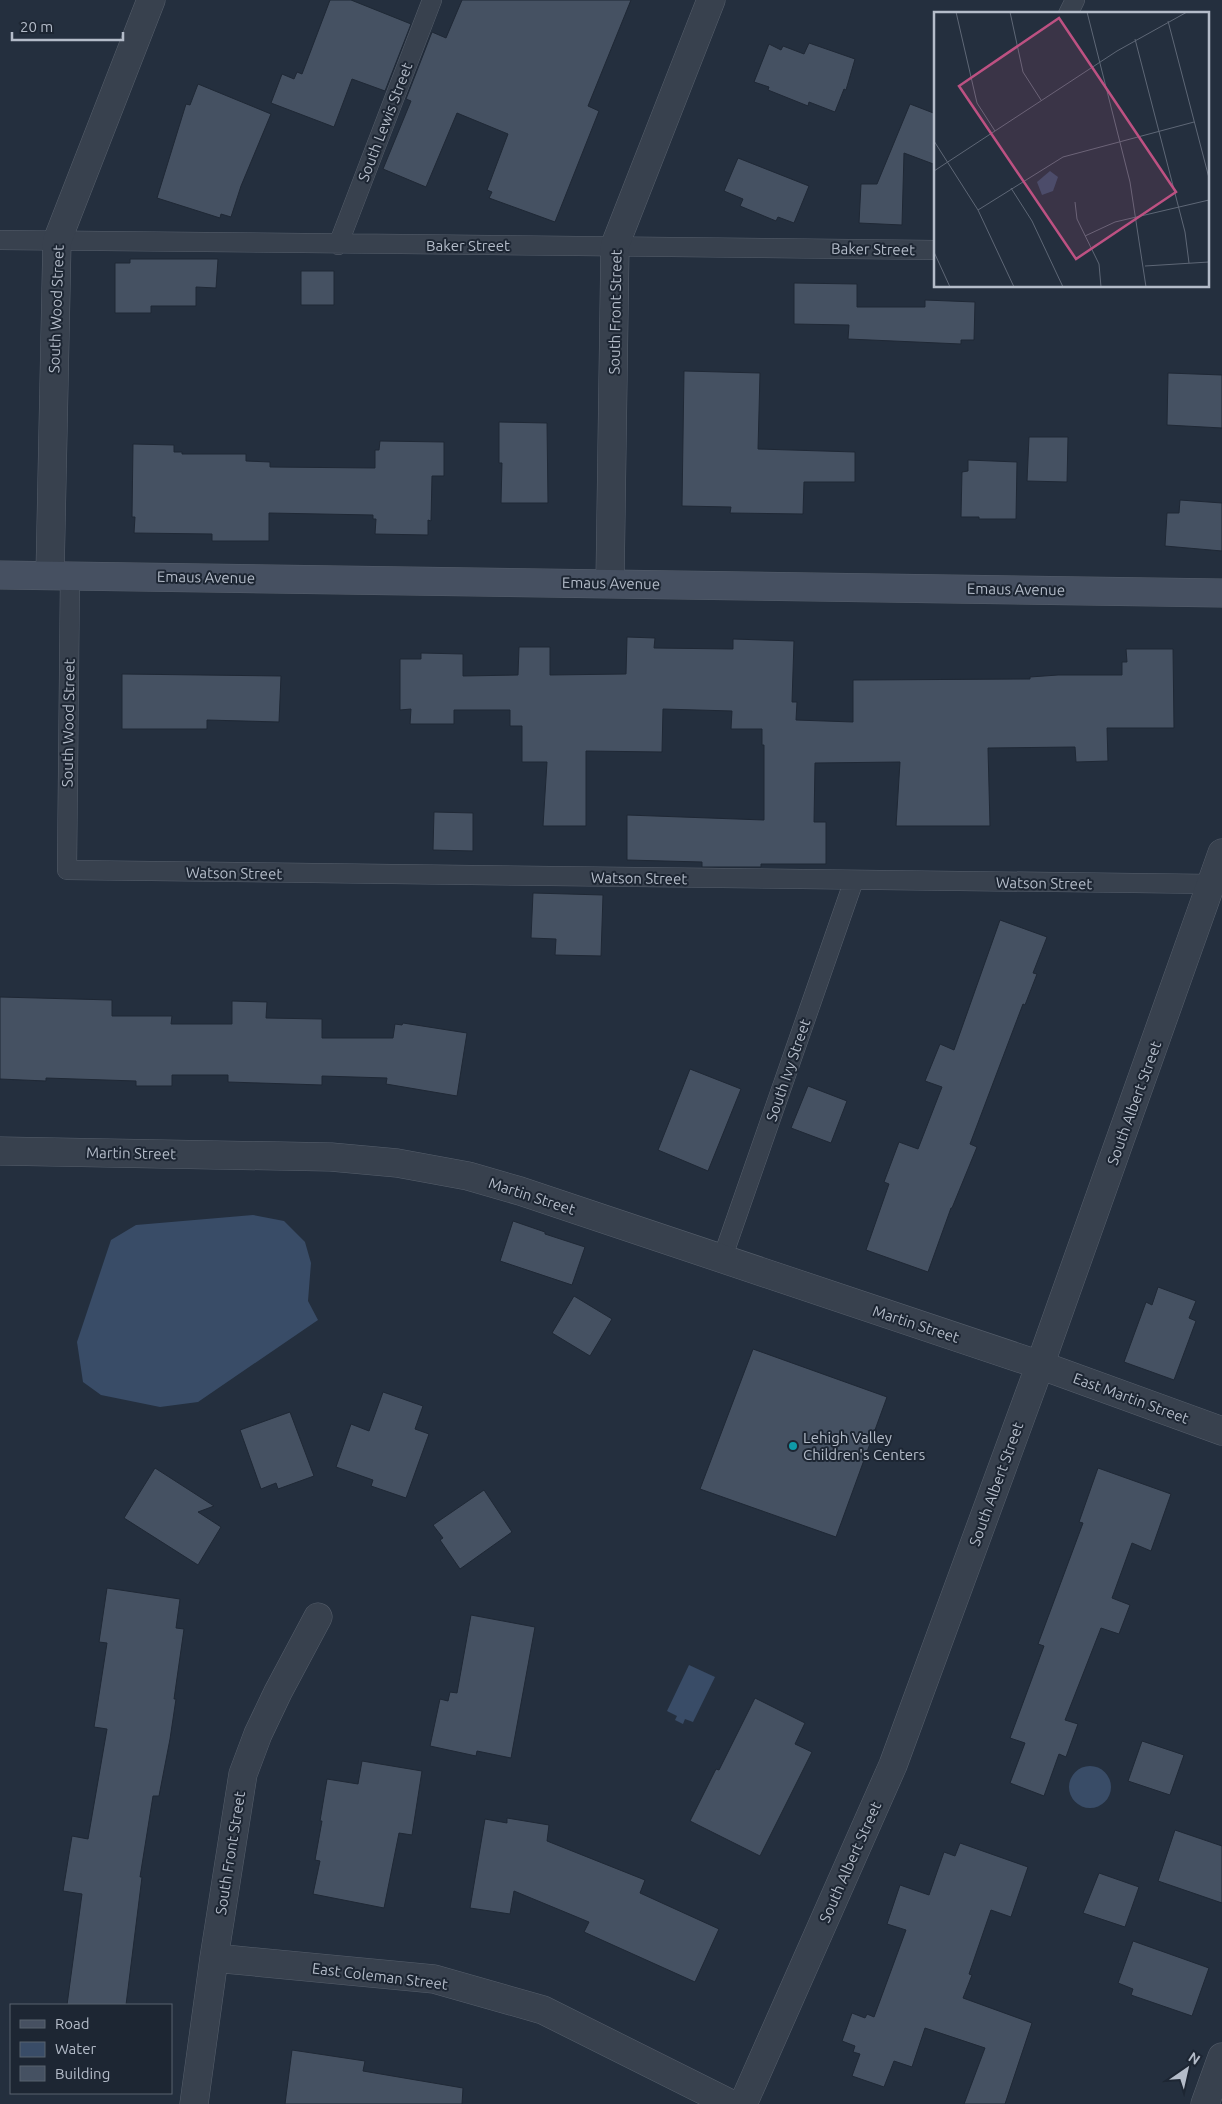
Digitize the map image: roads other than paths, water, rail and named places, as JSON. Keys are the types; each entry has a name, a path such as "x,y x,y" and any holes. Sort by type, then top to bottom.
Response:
{"main road":[{"name":"Emaus Avenue","path":"0,575 610,582 1222,593"}],"street":[{"name":"South Wood Street","path":"60,575 57,241 151,0"},
{"name":"South Front Street","path":"610,582 615,245 711,0"},
{"name":"South Albert Street","path":"742,2104 893,1765 1040,1365 1222,853"},
{"name":"Martin Street","path":"0,1151 330,1157 397,1163 468,1176 520,1191 1040,1365"},
{"name":"East Martin Street","path":"1040,1365 1222,1431"},
{"name":"South Front Street","path":"194,2104 214,1958 243,1774 258,1734 274,1700 318,1617"},
{"name":"East Coleman Street","path":"214,1958 434,1980 534,2007 731,2104"},
{"path":"1206,2104 1222,2057"}],"lane":[{"name":"South Lewis Street","path":"338,245 432,0"},
{"path":"1069,12 1075,0"},
{"name":"Baker Street","path":"0,240 338,245 615,245 934,250"},
{"name":"South Wood Street","path":"60,575 67,870"},
{"name":"Watson Street","path":"67,870 1212,884"},
{"name":"South Ivy Street","path":"722,1259 854,880"}],"water":[{"path":"253,1215 284,1221 305,1242 311,1263 308,1301 318,1320 198,1402 160,1407 101,1395 83,1382 77,1342 111,1240 136,1225"},
{"path":"689,1665 715,1677 693,1722 685,1719 683,1724 675,1720 677,1716 667,1711"},
{"path":"1090,1766 1105,1772 1111,1787 1105,1802 1090,1808 1075,1802 1069,1787 1075,1772"}],"place":[{"name":"Lehigh Valley Children's Centers","path":"793,1446"}]}
